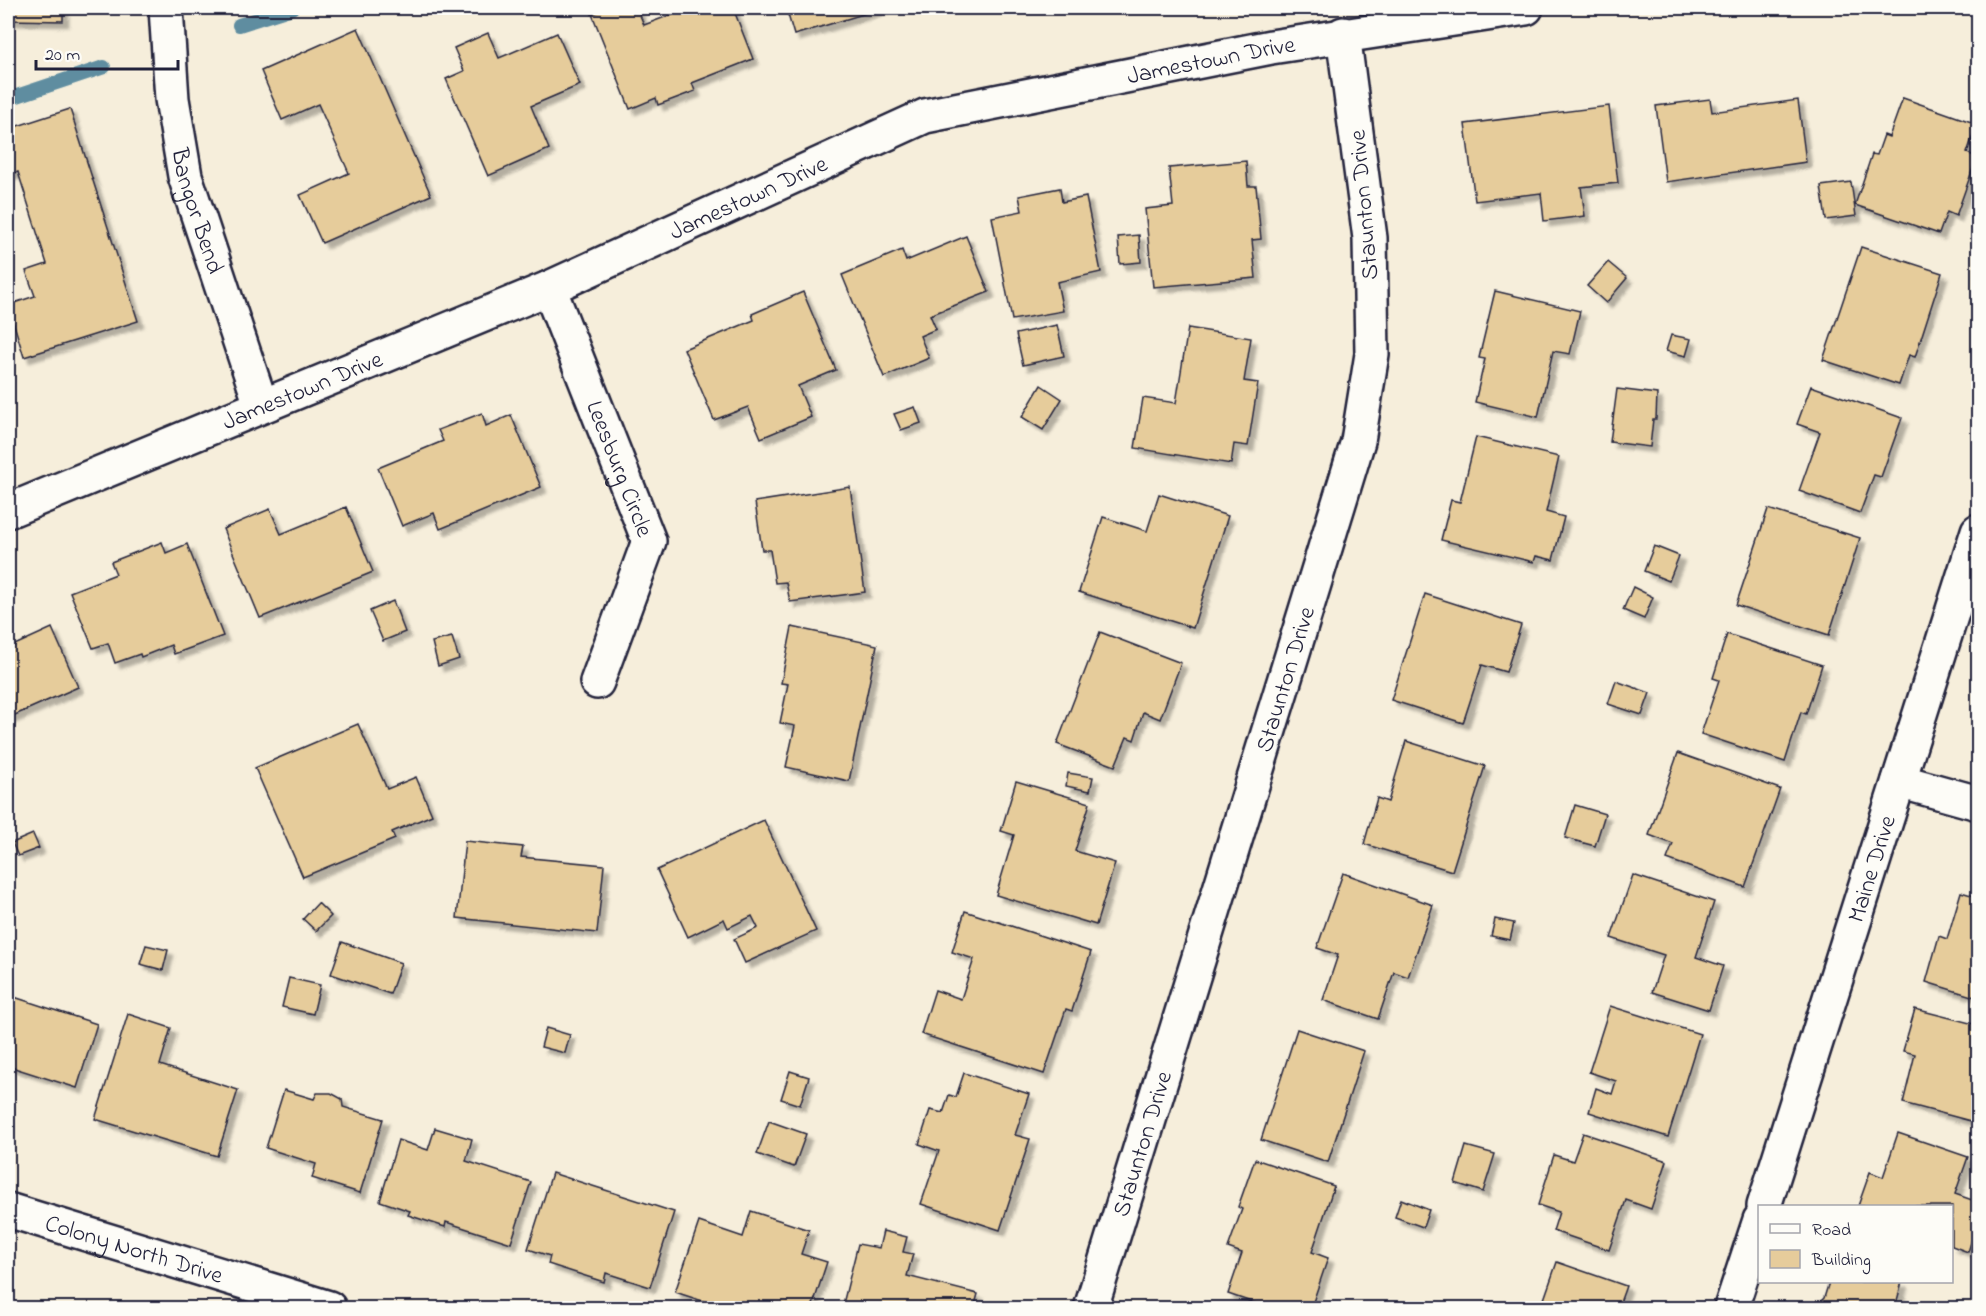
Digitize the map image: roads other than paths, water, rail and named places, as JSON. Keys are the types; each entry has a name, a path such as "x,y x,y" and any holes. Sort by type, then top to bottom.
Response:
{"street":[{"name":"Bangor Bend","path":"166,8 172,99 185,176 261,405"},
{"name":"Jamestown Drive","path":"8,511 549,288 925,116 1343,34 1526,8"},
{"name":"Staunton Drive","path":"1091,1308 1358,441 1372,354 1370,238 1343,34"},
{"name":"Leesburg Circle","path":"549,288 649,541 597,682"},
{"name":"Maine Drive","path":"1764,1205 1978,531"},
{"path":"1899,781 1978,802"},
{"name":"Colony North Drive","path":"8,1210 330,1308"},
{"path":"1731,1308 1758,1226"}],"waterway":[{"path":"239,25 292,8"},
{"path":"8,99 104,67"}]}
